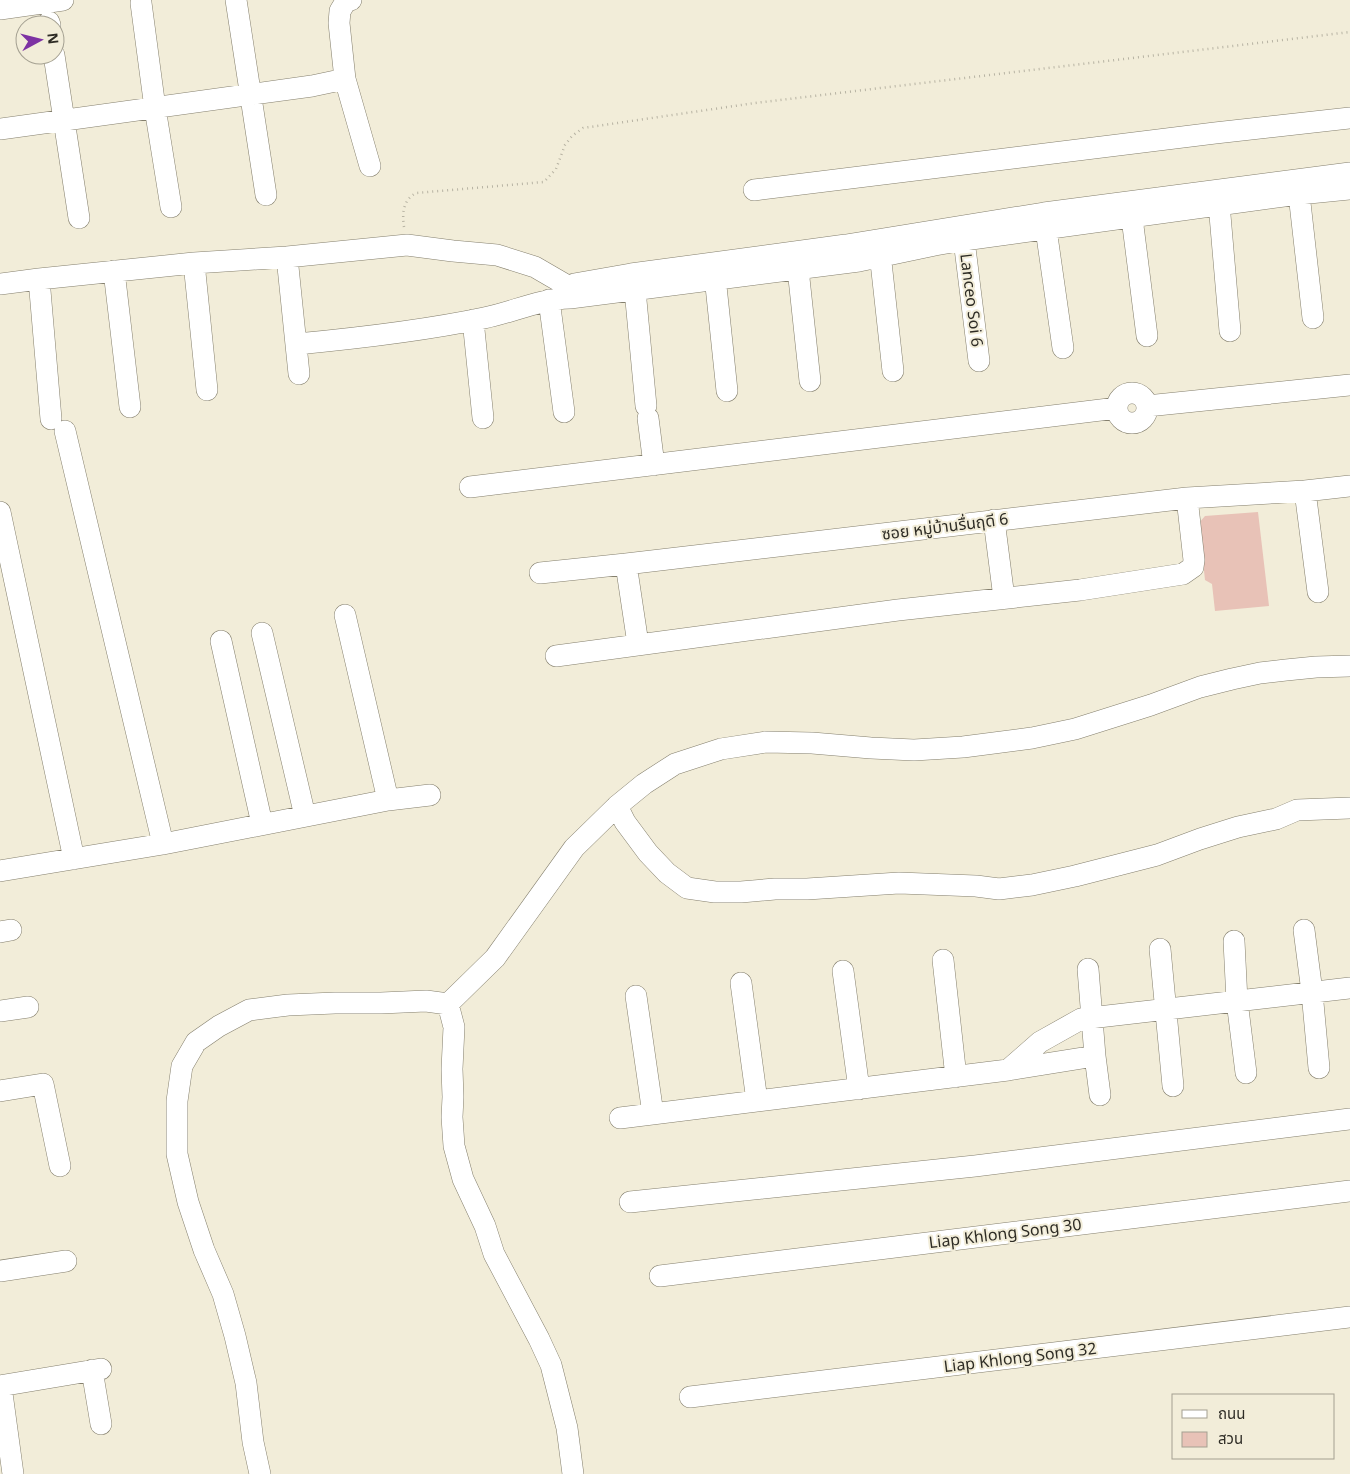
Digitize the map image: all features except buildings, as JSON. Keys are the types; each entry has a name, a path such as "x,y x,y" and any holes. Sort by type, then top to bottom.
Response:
{"street":[{"path":"0,9 63,0"},
{"path":"236,0 266,195"},
{"path":"351,0 346,1 340,11 339,23 346,79 370,166"},
{"path":"141,3 171,207"},
{"path":"55,65 78,218"},
{"path":"0,129 312,86 346,79"},
{"path":"754,190 1350,118"},
{"path":"560,295 634,290 714,271 798,269 967,225 1132,218 1218,198 1350,172"},
{"path":"297,344 396,334 485,318 560,295 714,271 879,249 935,245 1045,221 1218,198 1350,189"},
{"path":"1298,194 1313,318"},
{"path":"1218,198 1230,331"},
{"path":"1132,218 1147,336"},
{"path":"1045,221 1064,348"},
{"name":"Lanceo Soi 6","path":"964,240 979,361"},
{"path":"0,284 194,263 287,257 407,245 497,255 535,267 560,295 564,412"},
{"path":"879,249 893,370"},
{"path":"287,257 299,374"},
{"path":"194,263 207,390"},
{"path":"798,269 810,381"},
{"path":"114,271 130,407"},
{"path":"714,271 727,391"},
{"path":"39,279 58,425 163,844"},
{"path":"634,290 654,465"},
{"path":"473,320 483,418"},
{"path":"470,487 1117,408 1122,396 1134,393 1145,400 1147,406 1350,385"},
{"name":"ซอย หมู่บ้านรื่นฤดี 6","path":"540,573 1187,498 1306,491 1350,486"},
{"path":"1306,491 1318,592"},
{"path":"556,656 898,610 1080,590 1183,574 1193,567 1194,560 1187,498"},
{"path":"0,512 74,859"},
{"path":"994,520 1004,598"},
{"path":"626,564 638,644"},
{"path":"345,615 388,800"},
{"path":"262,633 305,816"},
{"path":"221,641 262,824"},
{"path":"448,1004 495,958 574,848 617,806 644,784 675,764 721,749 766,742 803,742 914,750 963,747 1032,738 1075,729 1151,706 1200,687 1232,679 1286,670 1350,666"},
{"path":"0,871 163,844 388,800 430,794"},
{"path":"617,806 648,854 667,873 687,888 715,892 899,883 976,886 998,889 1032,885 1157,855 1238,827 1276,819 1297,810 1350,808"},
{"path":"1304,930 1319,1068"},
{"path":"1234,941 1237,1001 1246,1073"},
{"path":"1160,949 1173,1086"},
{"path":"942,960 956,1076"},
{"path":"1088,969 1100,1096"},
{"path":"843,971 859,1088"},
{"path":"741,983 757,1101"},
{"path":"1008,1070 1040,1042 1081,1019 1350,988"},
{"path":"636,996 653,1114"},
{"path":"260,1474 253,1442 246,1383 235,1336 223,1294 204,1250 188,1202 177,1154 177,1101 182,1066 196,1042 219,1026 249,1010 288,1005 335,1003 426,1001 448,1004"},
{"path":"448,1004 454,1027 452,1069 454,1146 463,1179 494,1254 539,1338 550,1365 567,1428 573,1474"},
{"path":"0,1011 28,1006"},
{"path":"620,1118 1008,1070 1095,1056"},
{"path":"0,1091 43,1084 60,1166"},
{"path":"630,1202 975,1166 1350,1119"},
{"name":"Liap Khlong Song 30","path":"660,1276 1350,1191"},
{"path":"0,1271 66,1261"},
{"name":"Liap Khlong Song 32","path":"690,1397 1350,1317"},
{"path":"13,1474 0,1386 97,1369 101,1424"}],"path":[{"path":"407,245 403,217 406,202 410,196 416,193 483,186 544,182 556,169 565,145 572,136 583,128 755,103 1350,32"}],"green space":[{"path":"1258,512 1269,606 1215,611 1212,584 1205,580 1199,523 1205,516"}]}
